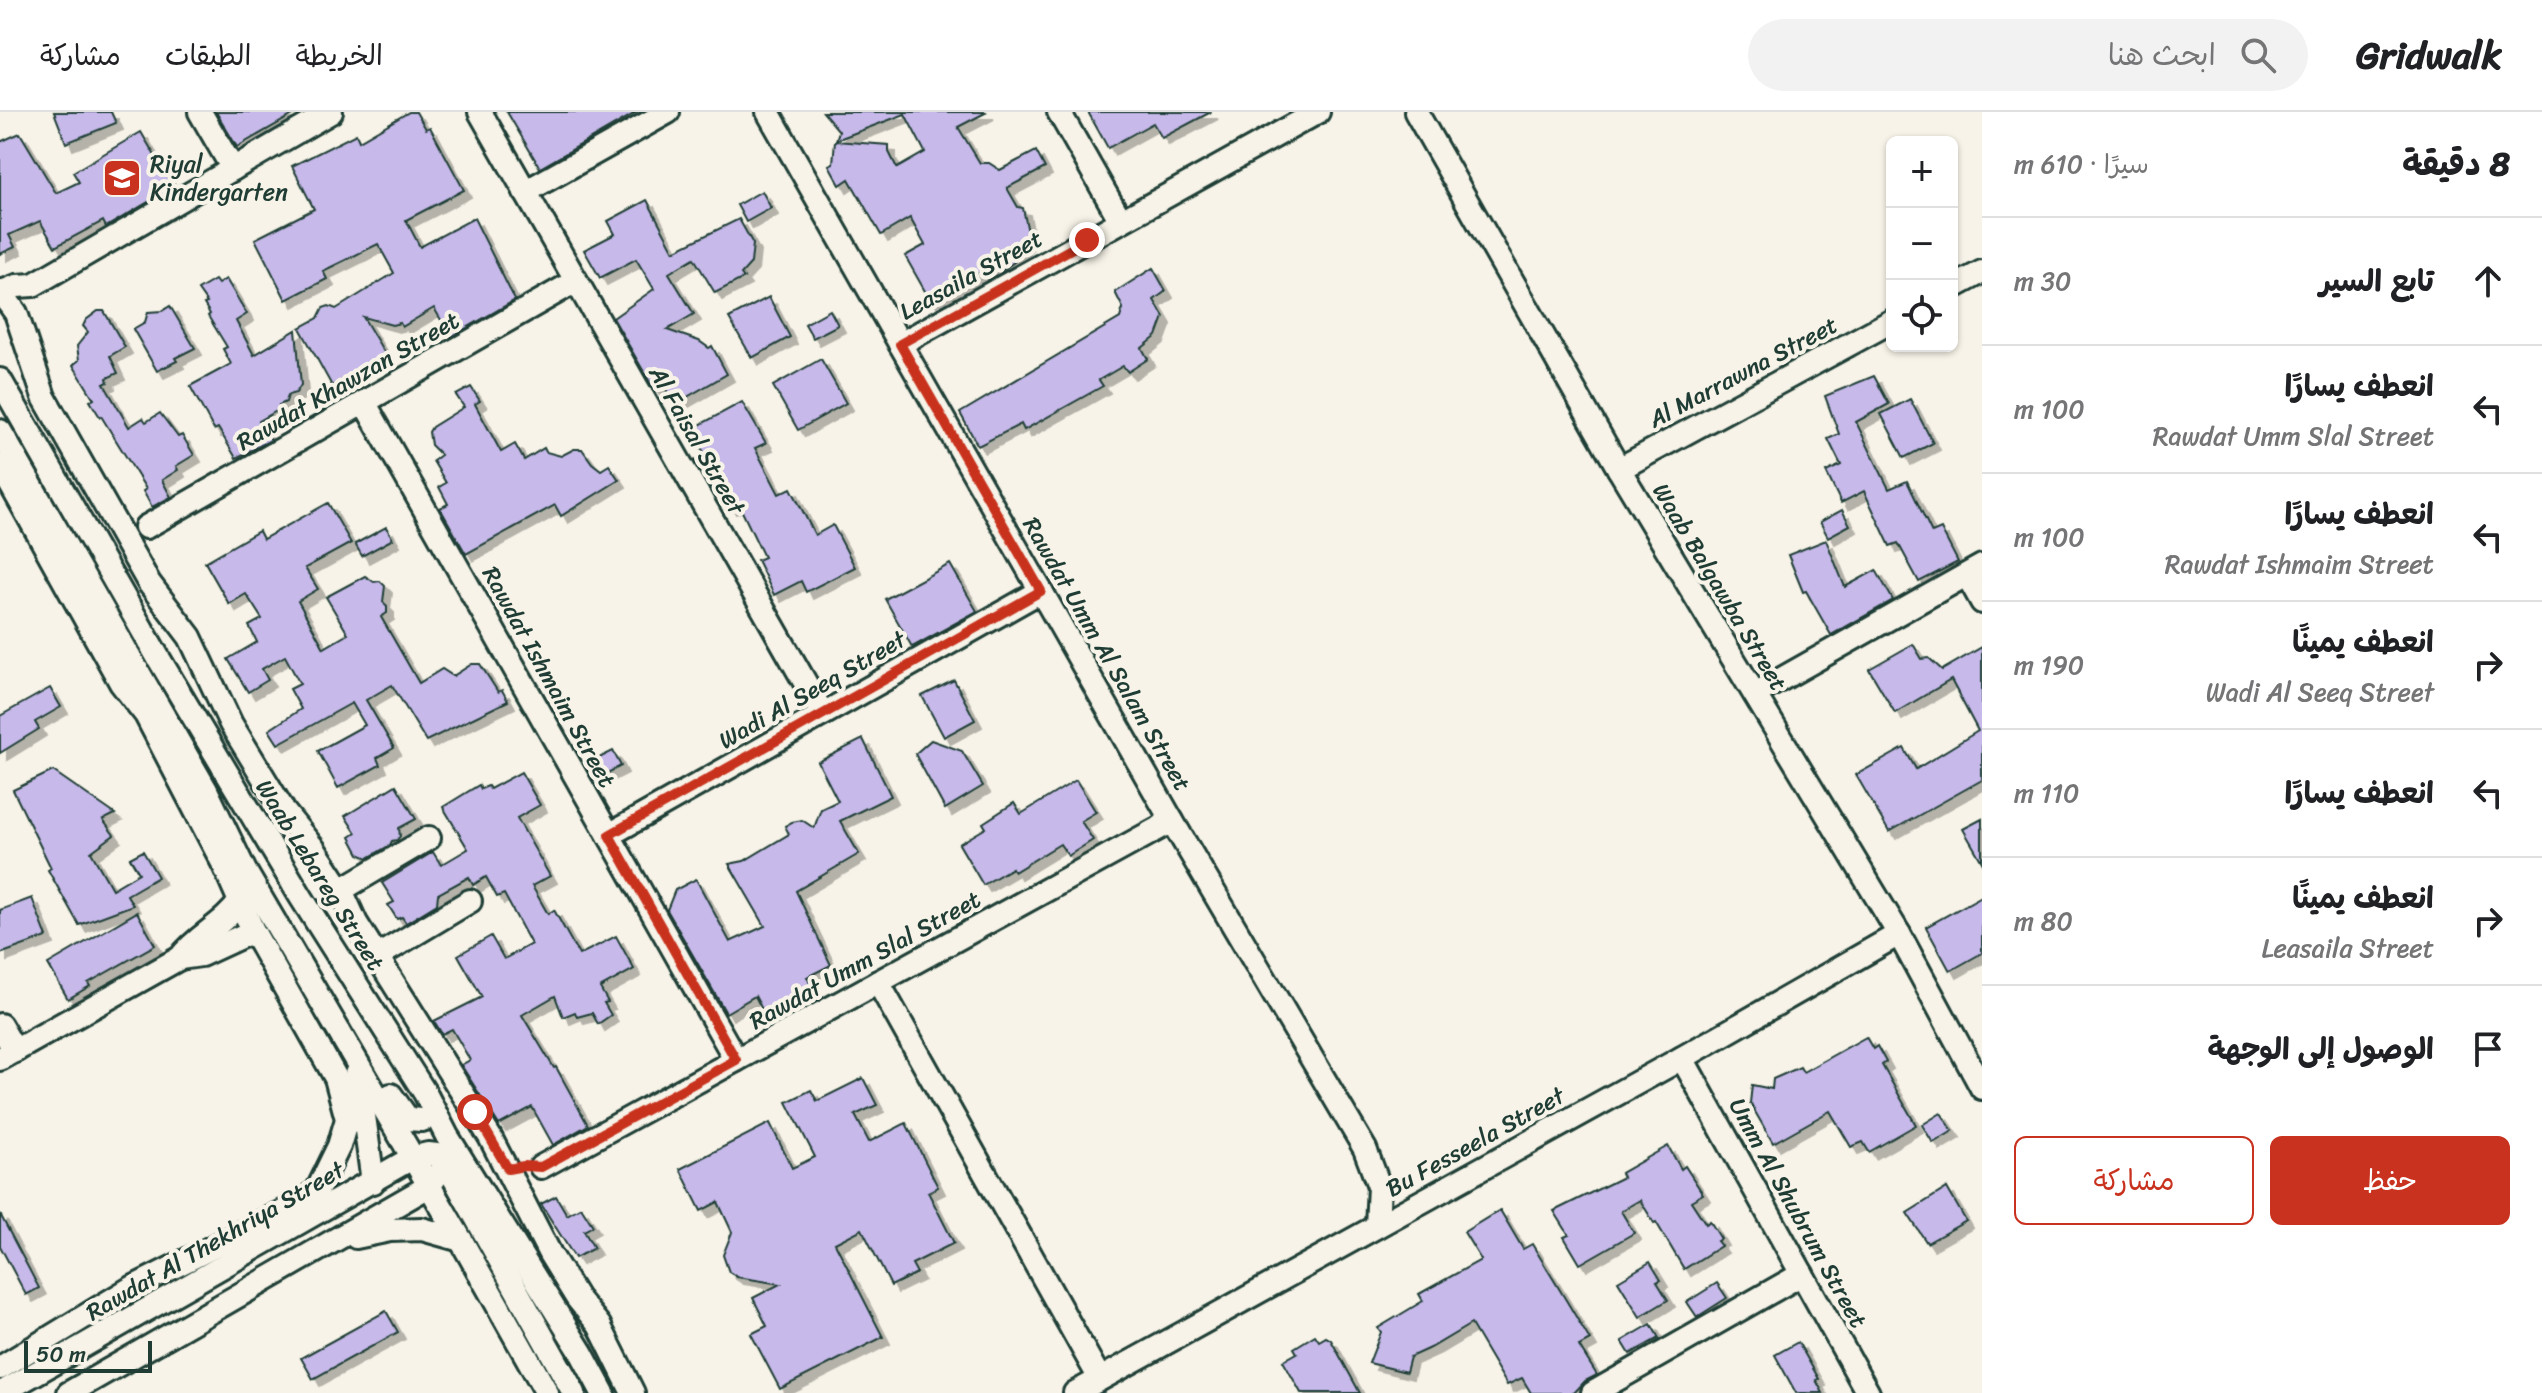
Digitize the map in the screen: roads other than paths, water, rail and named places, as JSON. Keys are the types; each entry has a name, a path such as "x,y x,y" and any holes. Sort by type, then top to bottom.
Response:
{"street":[{"path":"200,112 233,169"},
{"path":"331,112 33,285 1,291 16,313 44,397 118,529 159,599 184,628 197,650 231,724 285,813 314,849 337,885 356,923 508,1169 550,1254 577,1298 599,1325 633,1393"},
{"name":"Al Faisal Street","path":"480,112 823,714"},
{"path":"525,192 668,112"},
{"name":"Rawdat Umm Al Salam Street","path":"768,112 1172,821 1372,1161 1380,1200 1377,1226"},
{"path":"1059,112 1121,221"},
{"name":"Leasaila Street","path":"900,344 1318,112"},
{"name":"Waab Balgawba Street","path":"1416,112 1619,469 1899,934 1982,1088"},
{"path":"1958,285 1982,272"},
{"name":"Rawdat Khawzan Street","path":"146,527 576,281"},
{"path":"16,313 33,285"},
{"name":"Al Marrawna Street","path":"1619,469 1886,324"},
{"name":"Waab Lebareg Street","path":"0,380 159,659 603,1393"},
{"name":"Rawdat Ishmaim Street","path":"364,402 736,1060"},
{"path":"0,431 206,790 245,871 547,1393"},
{"path":"1,472 11,502 112,662 128,694 146,715 224,865 253,931 336,1078 347,1119 331,1165 317,1191 97,1307 4,1366"},
{"path":"118,529 132,524 146,527 142,542 132,553"},
{"path":"1755,694 1974,571 1982,602"},
{"name":"Wadi Al Seeq Street","path":"609,835 1041,591"},
{"path":"159,659 197,650"},
{"path":"112,662 134,667"},
{"name":"Rawdat Umm Slal Street","path":"541,1167 1172,821"},
{"path":"301,897 337,885 429,838"},
{"path":"0,1025 7,1055 180,958 192,944 223,921 240,901"},
{"path":"378,956 470,901"},
{"path":"180,958 201,955 253,931"},
{"name":"Bu Fesseela Street","path":"1075,1393 1682,1058 1899,934"},
{"path":"69,1393 325,1247 437,1179 442,1159 440,1123 408,1119 397,1107 356,1033 293,953"},
{"path":"878,982 1100,1379"},
{"path":"348,1046 361,1094 373,1182"},
{"name":"Umm Al Shubrum Street","path":"1682,1058 1868,1393"},
{"path":"412,1158 428,1154 442,1159 574,1393"},
{"name":"Rawdat Al Thekhriya Street","path":"1,1393 412,1158"},
{"path":"508,1169 541,1167 520,1194"},
{"path":"325,1247 390,1230 422,1229 461,1240"},
{"path":"1593,1393 1802,1274"},
{"path":"581,1352 616,1360"},
{"path":"4,1366 26,1368 33,1374"}],"place":[{"name":"Riyal Kindergarten","path":"122,178"}]}
